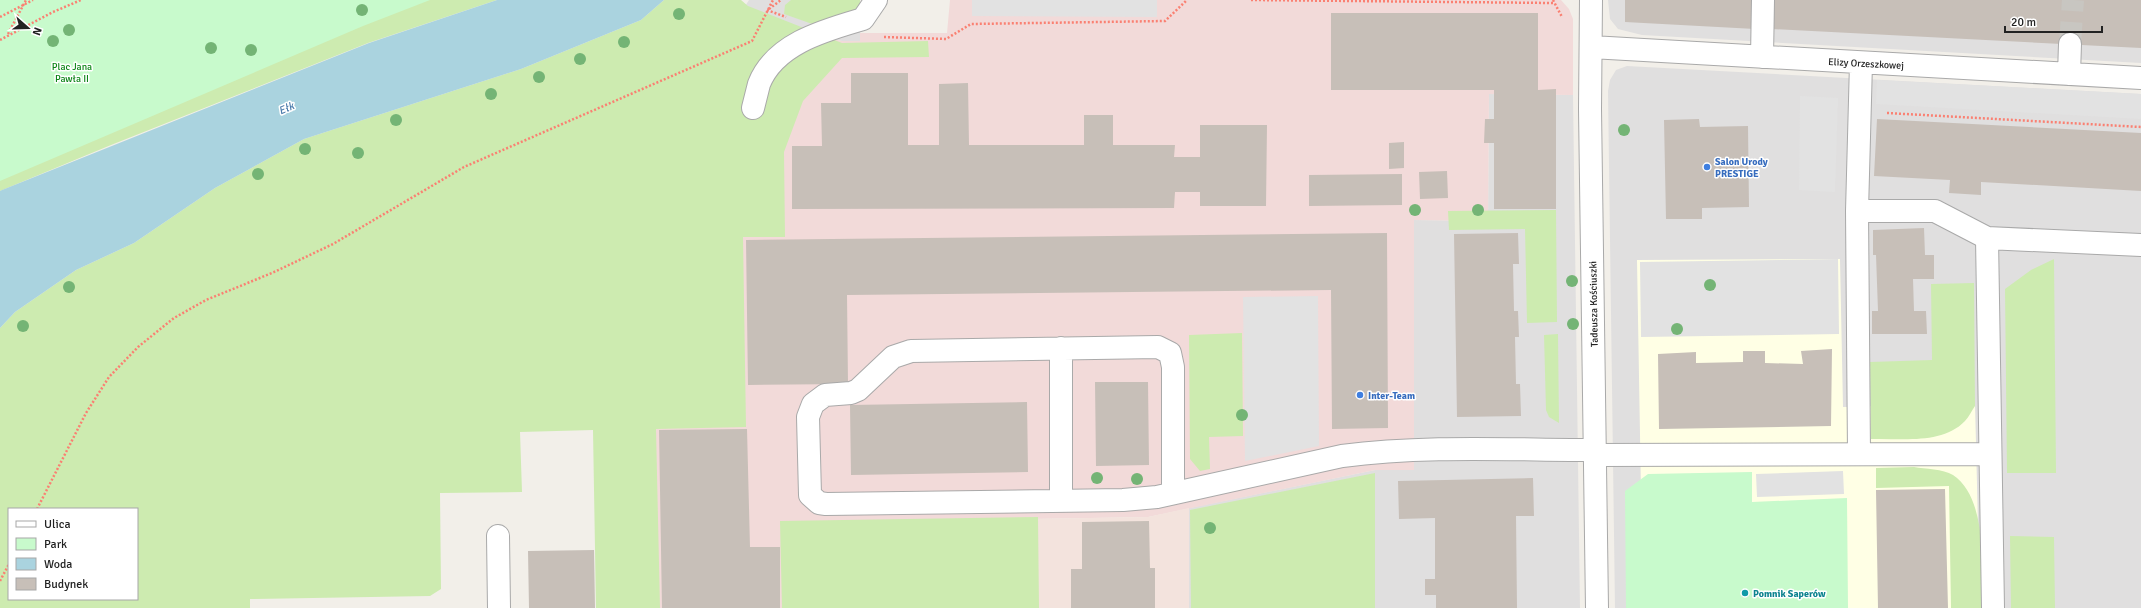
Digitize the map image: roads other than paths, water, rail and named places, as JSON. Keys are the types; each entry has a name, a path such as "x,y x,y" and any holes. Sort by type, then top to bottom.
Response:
{"street":[{"path":"753,108 760,83 773,62 790,48 821,31 863,19 876,0"},
{"name":"Tadeusza Kościuszki","path":"1591,0 1590,109 1596,452 1596,608"},
{"path":"1762,57 1763,0"},
{"path":"2069,74 2070,44"},
{"name":"Elizy Orzeszkowej","path":"1591,47 2141,78"},
{"path":"1859,454 1857,210 1861,63"},
{"path":"1857,210 1935,210 1987,238 2141,245"},
{"path":"1987,238 1989,454 1993,608"},
{"path":"1173,493 1173,367 1170,353 1158,347 911,351 893,357 858,390 850,393 825,395 813,404 808,417 810,495 819,503 1123,500 1157,497 1342,456 1373,452 1412,450 1989,454"},
{"path":"1061,348 1061,501"},
{"path":"498,536 499,608"}],"water":[{"name":"Ełk","path":"497,0 664,0 641,20 521,69 304,139 215,188 134,243 76,270 15,312 0,328 0,191 369,43"}],"tunnel":[{"path":"2070,44 2073,0"}],"place":[{"name":"Salon Urody PRESTIGE","path":"1707,167"},
{"name":"Inter-Team","path":"1360,395"},
{"name":"Pomnik Saperów","path":"1745,593"}],"park label":[{"name":"Plac Jana Pawła II","path":"72,72"}]}
